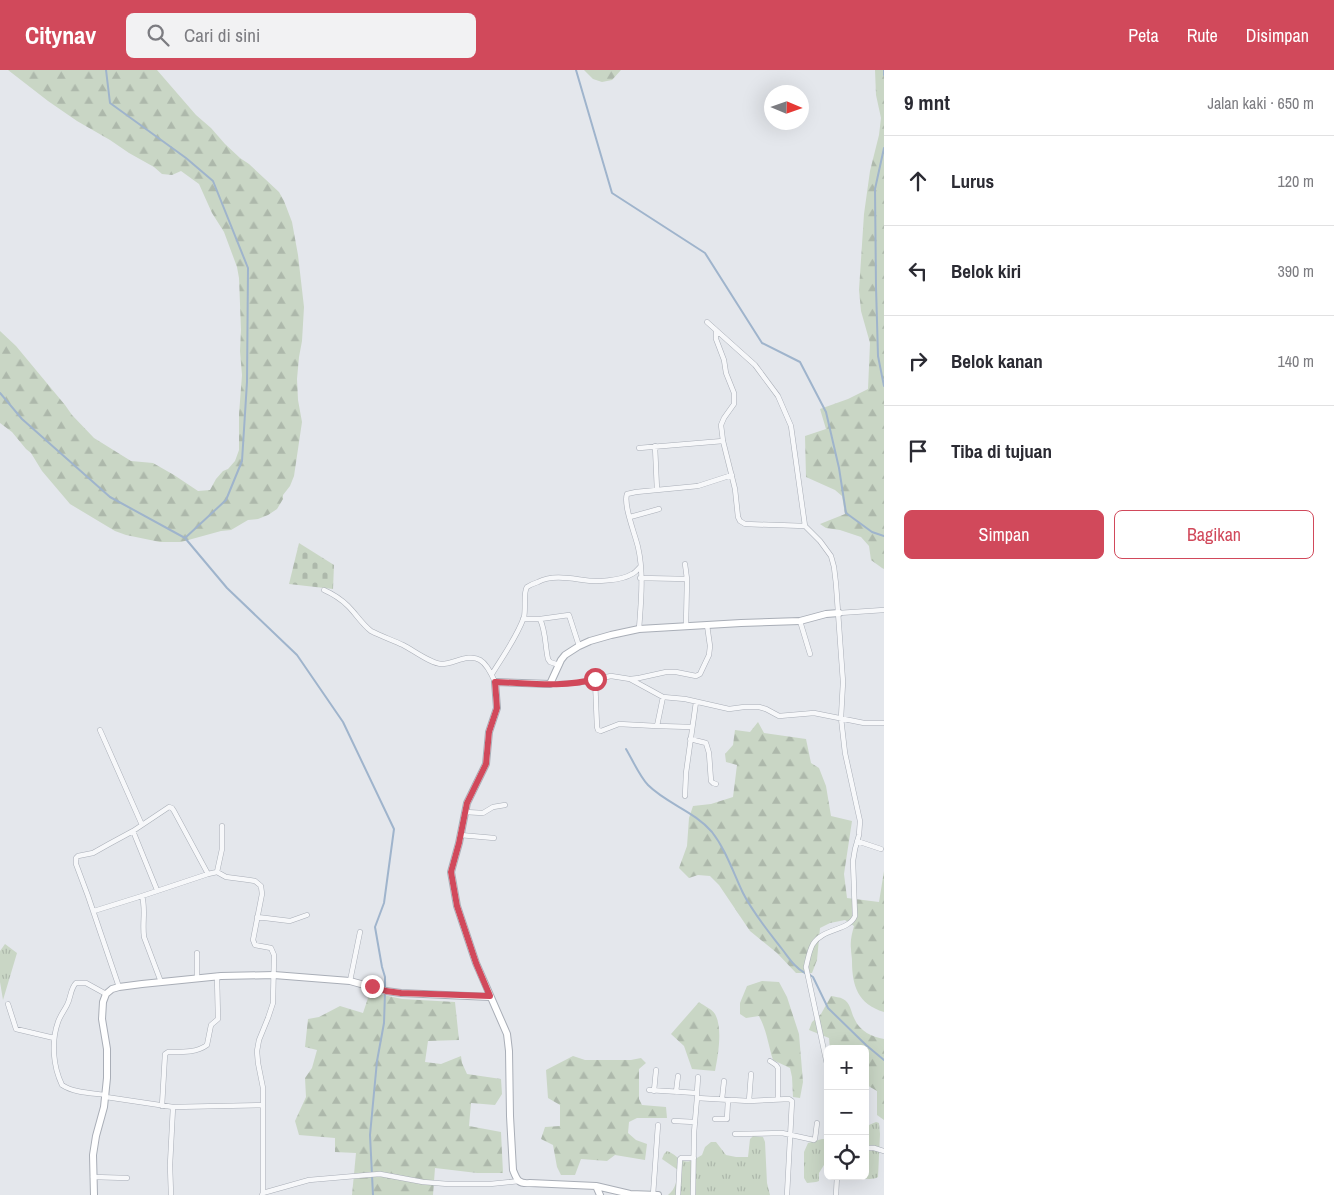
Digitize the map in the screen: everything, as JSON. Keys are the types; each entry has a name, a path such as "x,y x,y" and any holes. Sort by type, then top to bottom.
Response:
{"street":[{"path":"707,322 755,365 778,396 791,426 805,526 831,556 834,568 843,682 841,718 845,753 860,814 860,827 853,861 855,916 853,920 842,927 824,933 814,943 806,967 824,1048"},
{"path":"716,331 716,339 734,393 734,404 721,425 735,489 738,516 742,523 805,526"},
{"path":"639,448 724,441"},
{"path":"654,446 657,490"},
{"path":"638,628 640,567 638,549 626,505 627,494 698,486 732,475"},
{"path":"630,517 659,509"},
{"path":"685,564 687,579 686,626"},
{"path":"492,674 523,619 527,587 541,580 554,577 596,581 624,578 640,567"},
{"path":"640,578 687,579"},
{"path":"324,590 337,596 371,631 436,663 444,664 475,658 484,663 495,682 497,708 489,732 486,764 464,812 451,872 457,906 476,963 505,1028 508,1040 513,1170 519,1181 523,1184 596,1186 630,1194 658,1195"},
{"path":"550,684 561,660 579,646 590,641 638,628 800,621 826,614 884,610"},
{"path":"523,619 569,616 579,646"},
{"path":"540,619 543,626 548,659 550,662 559,665"},
{"path":"800,621 810,654"},
{"path":"630,679 666,672 696,676 700,674 709,655 710,646 707,625"},
{"path":"495,682 550,684 578,682 612,676 630,679 663,697 728,709 759,707 766,708 779,716 814,713 864,722 884,723"},
{"path":"595,679 596,724 598,730 601,731 619,724 692,727"},
{"path":"657,726 663,697"},
{"path":"685,796 685,780 696,702"},
{"path":"100,730 142,824"},
{"path":"690,739 706,743 712,783 716,784"},
{"path":"464,812 482,813 493,807 505,805"},
{"path":"120,986 76,864 76,858 93,853 133,831 169,807 172,808 208,874"},
{"path":"217,872 222,849 222,826"},
{"path":"133,831 157,890"},
{"path":"460,835 494,838"},
{"path":"857,841 881,849"},
{"path":"94,911 217,872 226,877 255,881 261,886 262,894 253,937 254,943 255,945 272,949 274,955 274,989 271,1010 259,1040 257,1051 262,1080 263,1105 262,1194 309,1180 380,1174 423,1182 448,1184 490,1184 519,1181"},
{"path":"142,896 144,937 161,982"},
{"path":"257,917 290,921 307,915"},
{"path":"350,981 360,932"},
{"path":"196,953 197,978"},
{"path":"94,1195 93,1155 106,1096 107,1060 102,1013 106,994 112,989 120,986 217,976 274,975 350,981 383,991 401,993 490,996"},
{"path":"162,1106 165,1054 168,1052 191,1051 207,1045 211,1024 218,1019 217,976"},
{"path":"106,994 86,983 76,983 72,990 67,1006 63,1010 58,1023 54,1038 56,1064 62,1085 76,1091 162,1106 263,1105"},
{"path":"8,1004 16,1029 54,1038"},
{"path":"770,1061 778,1068 778,1099"},
{"path":"656,1070 651,1091 676,1092 728,1100 789,1099 792,1101 787,1195"},
{"path":"749,1101 751,1074"},
{"path":"676,1092 678,1076"},
{"path":"693,1195 698,1077"},
{"path":"722,1099 724,1081"},
{"path":"715,1119 727,1119 728,1100"},
{"path":"170,1195 174,1107"},
{"path":"674,1122 695,1122"},
{"path":"653,1195 658,1124"},
{"path":"734,1134 782,1133 815,1140 817,1124"},
{"path":"869,1148 884,1151"},
{"path":"678,1195 680,1159 694,1158"},
{"path":"94,1177 127,1178"},
{"path":"836,1195 837,1180"},
{"path":"596,1186 600,1195"}],"green space":[{"path":"8,70 157,70 196,115 225,144 279,192 292,222 304,307 297,379 302,422 294,476 277,509 268,515 248,520 231,530 181,542 160,542 126,535 115,531 70,504 42,471 31,453 12,432 0,423 0,331 16,346 72,415 94,438 131,461 153,463 198,491 210,490 216,479 235,461 239,450 242,375 237,267 224,232 212,213 199,184 181,171 172,175 162,174 154,167 77,121"},
{"path":"584,70 621,70 612,80 602,82 593,79"},
{"path":"875,70 884,70 884,569 871,560 869,546 861,537 840,530 826,528 820,524 845,514 842,496 835,490 806,477 805,436 826,429 820,409 848,399 868,389 870,343 861,311 859,290 864,214 870,171 881,118 876,95"},
{"path":"299,543 334,565 333,589 289,584"},
{"path":"758,722 764,733 806,739 811,763 819,768 826,786 831,816 852,821 844,874 847,898 879,902 884,871 884,1012 875,1009 862,999 855,986 851,946 854,926 845,920 830,923 820,928 817,960 812,973 796,973 777,953 750,931 719,885 710,876 698,875 689,878 679,868 687,846 689,818 693,806 711,804 733,797 737,765 726,762 725,754 733,745 735,730 750,732"},
{"path":"5,944 17,953 3,1000 0,982 0,951"},
{"path":"762,981 779,982 787,997 799,1034 803,1082 800,1098 793,1097 790,1068 773,1060 766,1032 759,1016 746,1018 740,1014 740,1003 747,986"},
{"path":"370,992 402,999 455,1002 459,1040 428,1041 425,1062 441,1064 461,1056 467,1074 501,1079 502,1094 495,1105 471,1103 469,1126 501,1132 503,1173 477,1173 435,1168 433,1195 352,1195 356,1153 335,1152 335,1138 299,1135 295,1121 306,1097 305,1078 312,1068 317,1050 305,1047 308,1019 319,1017 340,1006 363,1013"},
{"path":"831,996 840,998 846,1001 857,1024 863,1030 875,1037 884,1039 884,1120 877,1115 877,1091 869,1086 869,1045 830,1045 829,1038 809,1030 812,1022 821,1014"},
{"path":"699,1002 714,1012 719,1027 715,1071 692,1069 684,1046 671,1034"},
{"path":"573,1056 585,1060 631,1060 641,1058 646,1063 639,1069 639,1099 642,1105 666,1107 667,1118 637,1118 629,1122 628,1133 636,1140 647,1144 645,1160 615,1155 607,1161 581,1159 575,1175 561,1175 557,1167 553,1145 541,1139 545,1127 560,1126 560,1105 548,1098 546,1070"},
{"path":"876,1122 879,1123 880,1134 878,1177 869,1179 869,1135 869,1125"},
{"path":"753,1136 763,1137 765,1142 767,1183 770,1195 668,1195 677,1181 678,1170 662,1159 667,1151 687,1162 702,1155 705,1147 711,1142 716,1142 726,1155 748,1157 750,1139"},
{"path":"824,1139 824,1165 819,1173 819,1181 807,1183 804,1178 804,1152 808,1143"}],"waterway":[{"path":"106,70 110,103 186,158 213,181 248,268 247,382 242,461 226,500 185,538"},
{"path":"576,70 612,193 705,253 762,343 800,362 826,412 839,468 846,513 872,532 884,536"},
{"path":"884,70 884,75"},
{"path":"884,148 875,189 878,356 884,386"},
{"path":"0,393 22,419 110,497 185,538 227,588 297,655 343,722 394,829 384,903 375,927 385,977 385,989"},
{"path":"626,749 645,782 655,792 697,818 712,832 725,854 751,908 792,962 805,973"},
{"path":"810,975 813,977 828,1008 884,1060"},
{"path":"373,1195 370,1135 377,1061 384,1023 385,993"}],"route":[{"path":"372,986 386,991 401,993 490,996 476,963 457,906 451,872 467,803 486,764 487,742 497,708 495,682 550,684 595,679"}]}
